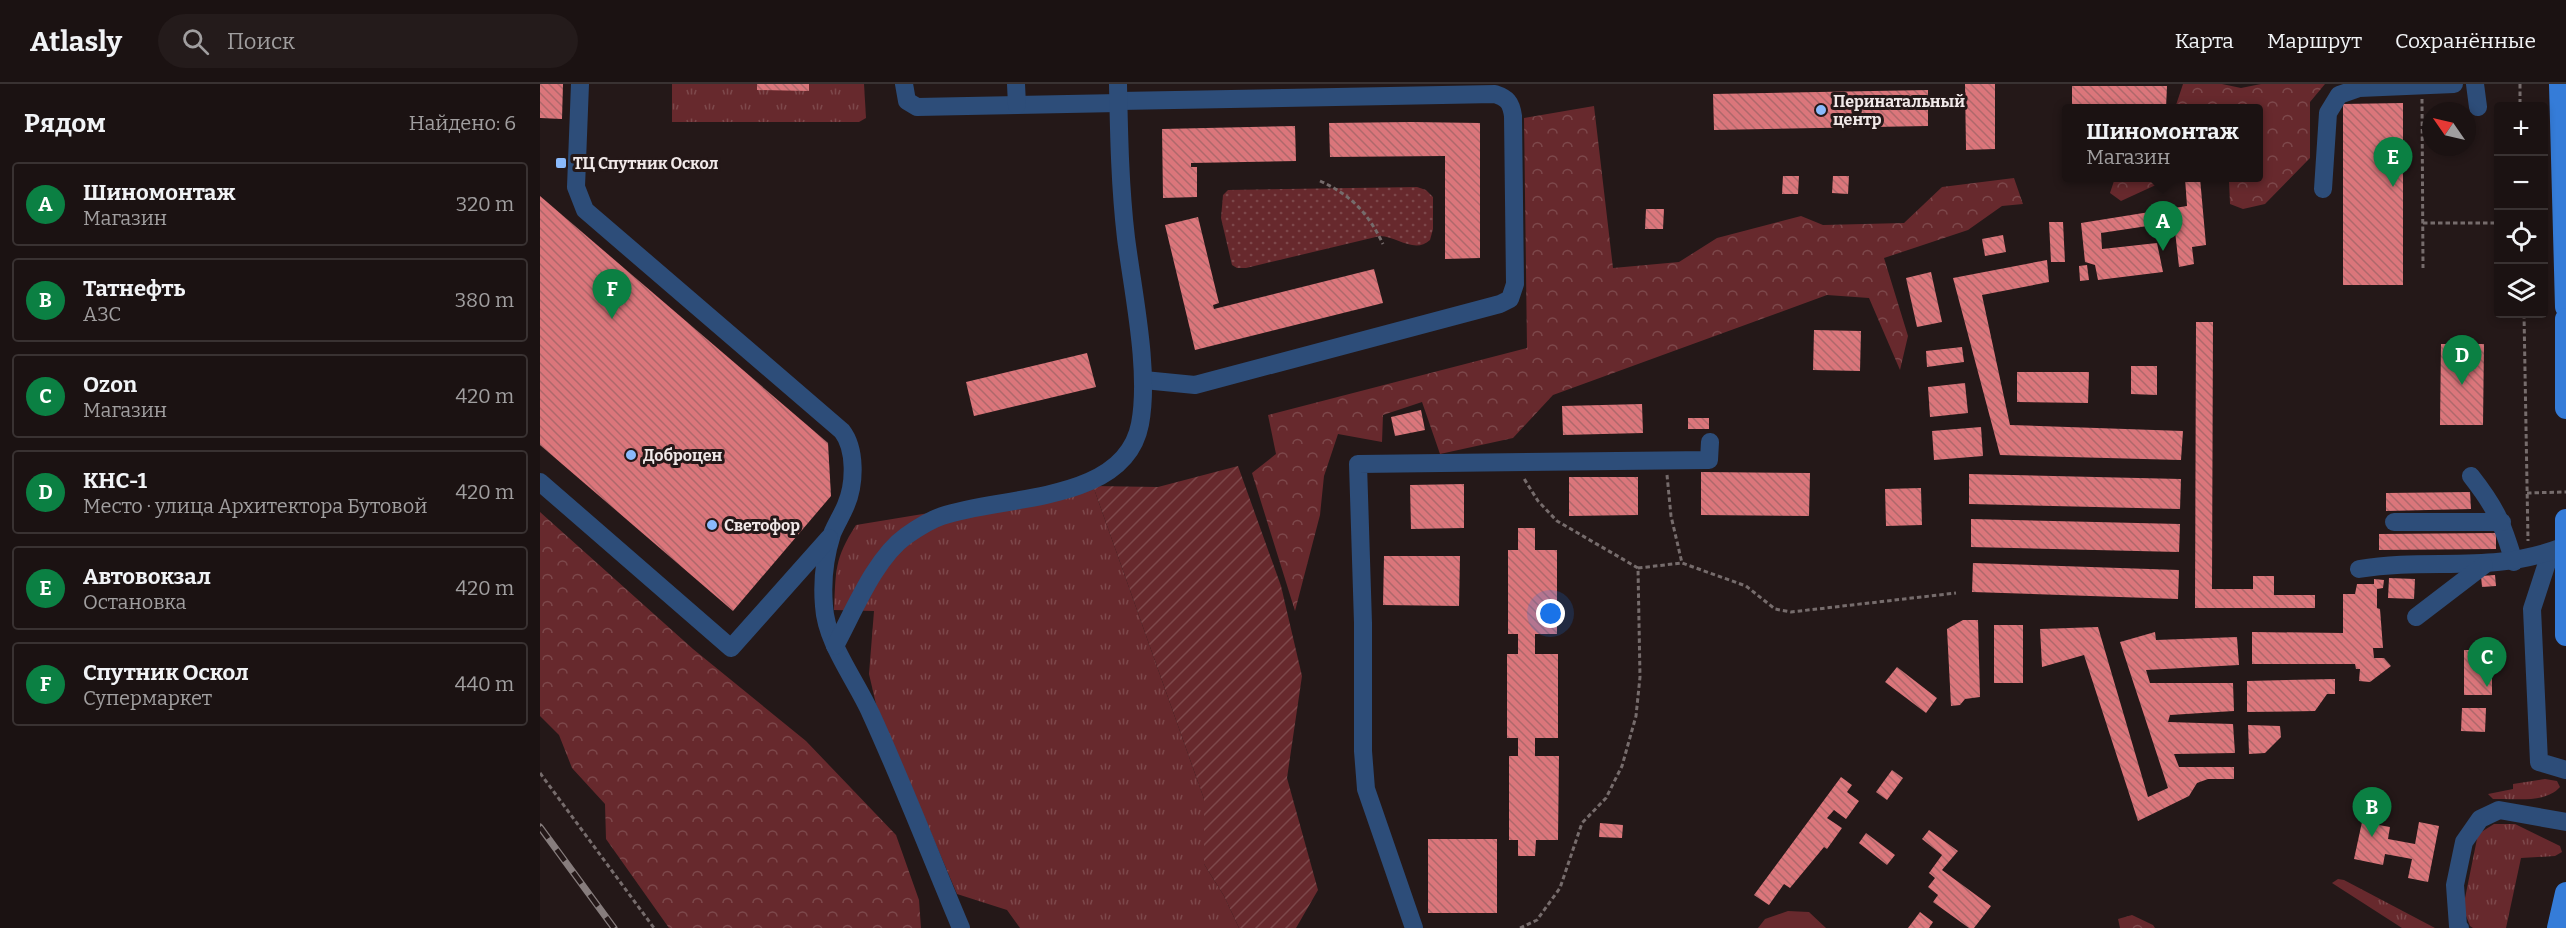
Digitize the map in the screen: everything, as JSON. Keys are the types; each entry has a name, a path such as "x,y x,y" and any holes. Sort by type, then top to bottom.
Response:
{"main road":[{"path":"2560,84 2566,307"},
{"path":"2566,319 2566,408"},
{"path":"2566,520 2566,634"},
{"path":"2558,928 2566,893"}],"lane":[{"path":"580,84 576,187 585,210 842,431 847,438 852,452 851,482 847,503 832,534 826,558 824,608 835,646 871,712 961,928"},
{"path":"904,84 907,101 917,107 1017,105 1118,96 1495,94 1507,99 1513,116 1515,284 1509,299 1500,304 1195,385 1144,381"},
{"path":"1016,84 1017,105"},
{"path":"2323,189 2328,113 2339,95 2359,88 2454,84"},
{"path":"2475,84 2478,107"},
{"path":"835,646 888,553 905,537 941,516 1087,484 1113,469 1130,449 1140,427 1144,381 1122,203 1118,96"},
{"path":"1414,928 1366,789 1363,751 1363,623 1358,464 1710,460 1710,442"},
{"path":"2471,476 2491,502 2521,560"},
{"path":"540,482 731,648 832,534"},
{"path":"2394,522 2502,522"},
{"path":"2359,569 2385,565 2484,565 2521,560 2565,546"},
{"path":"2565,546 2547,563 2532,609 2539,762 2566,770"},
{"path":"2416,617 2484,565"},
{"path":"2460,928 2455,885 2464,842 2480,819 2499,810 2566,822"}],"path":[{"path":"2520,84 2520,102"},
{"path":"2421,86 2423,268"},
{"path":"1320,181 1344,193 1360,206 1372,222 1383,244"},
{"path":"2423,223 2494,223"},
{"path":"2521,560 2527,493 2524,318"},
{"path":"1665,460 1671,516 1682,563"},
{"path":"1514,462 1538,501 1557,521 1638,568 1682,563 1746,586 1775,609 1791,612 1956,593"},
{"path":"2527,493 2566,492"},
{"path":"1520,928 1537,920 1560,888 1582,823 1606,798 1622,766 1636,716 1640,677 1638,568"},
{"path":"540,773 654,928"}],"green space":[{"path":"672,84 864,84 866,118 859,122 672,122"},
{"path":"2183,84 2222,84 2241,88 2261,84 2325,84 2310,102 2310,158 2265,204 2243,209 2230,204 2229,182 2263,182 2263,104 2176,104"},
{"path":"1594,106 1613,268 1679,262 1717,238 1801,216 1823,225 1904,223 1942,187 2014,178 2023,204 2002,206 1968,230 1884,258 1908,336 1900,370 1869,298 1827,295 1553,395 1513,438 1440,454 1422,402 1383,415 1382,442 1338,434 1324,476 1320,515 1295,611 1252,473 1276,454 1268,415 1527,348 1524,118"},
{"path":"2114,182 2160,182 2121,201 2110,193"},
{"path":"1417,187 1426,190 1433,197 1433,229 1430,240 1424,244 1412,245 1380,236 1246,268 1237,268 1232,265 1221,218 1223,195 1228,190"},
{"path":"1238,466 1281,586 1302,676 1287,778 1318,890 1296,928 1239,928 1224,896 1204,864 1204,799 1093,486 1158,487"},
{"path":"1093,486 1204,799 1204,864 1224,896 1239,928 1020,928 1007,910 957,894 876,704 869,674 874,611 834,610 835,585 840,557 856,525"},
{"path":"540,512 693,649 806,741 896,835 919,900 921,928 669,928 606,839 605,804 572,768 559,735 540,716"},
{"path":"2545,779 2557,781 2560,787 2546,796 2529,799 2493,799 2488,794 2513,789 2513,784"},
{"path":"2494,824 2515,824 2560,846 2562,852 2555,856 2521,858 2506,928 2473,928 2463,908 2478,834"},
{"path":"2338,879 2344,880 2435,928 2402,928 2332,883"},
{"path":"1788,911 1809,912 1826,928 1758,928 1765,919"},
{"path":"2132,915 2155,928 2120,928 2118,919"}],"building":[{"path":"540,84 563,84 562,119 540,118"},
{"path":"757,84 809,84 809,91 757,90"},
{"path":"1965,84 1995,84 1995,149 1966,150"},
{"path":"2072,86 2167,86 2166,104 2072,104"},
{"name":"Перинатальный центр","path":"1928,90 1928,126 1714,130 1713,94"},
{"path":"2403,103 2403,285 2343,285 2343,104"},
{"path":"1329,123 1480,123 1480,258 1445,259 1445,156 1330,157"},
{"path":"1295,126 1296,161 1191,163 1191,167 1197,167 1197,197 1163,198 1162,129"},
{"path":"1783,176 1799,176 1798,194 1782,194"},
{"path":"1833,176 1849,176 1848,194 1832,193"},
{"path":"2185,182 2200,182 2206,245 2192,247 2194,264 2179,267 2174,222 2101,233 2102,249 2157,243 2163,272 2098,280 2095,265 2085,262 2081,223 2187,206"},
{"path":"540,196 828,443 831,496 733,611 540,445"},
{"path":"1646,209 1664,209 1663,229 1645,229"},
{"path":"1198,217 1219,303 1213,305 1214,309 1374,269 1383,303 1195,350 1165,225"},
{"path":"2049,222 2063,222 2065,262 2051,262"},
{"path":"2003,235 2006,252 1985,256 1982,239"},
{"path":"2047,260 2049,282 1982,295 2010,425 2183,431 2181,460 2000,455 1953,278"},
{"path":"2087,265 2089,280 2080,281 2079,266"},
{"path":"1931,272 1942,322 1917,327 1906,278"},
{"path":"2196,322 2213,322 2212,589 2253,589 2253,576 2274,576 2274,595 2315,595 2315,608 2195,608"},
{"path":"1814,330 1861,331 1860,371 1813,370"},
{"path":"2441,344 2484,344 2483,425 2440,425"},
{"path":"1962,347 1964,362 1927,367 1926,351"},
{"path":"1087,353 1096,387 974,416 966,382"},
{"path":"2131,366 2157,366 2157,395 2131,394"},
{"path":"2017,372 2089,372 2088,403 2017,402"},
{"path":"1965,383 1968,413 1930,417 1928,387"},
{"path":"1642,404 1643,433 1563,435 1562,406"},
{"path":"1421,410 1425,430 1395,436 1391,417"},
{"path":"1688,418 1709,418 1709,429 1688,429"},
{"path":"1981,427 1983,456 1934,460 1932,431"},
{"path":"1701,472 1810,473 1809,516 1701,515"},
{"path":"1969,474 2181,479 2180,509 1969,504"},
{"path":"1569,477 1638,477 1638,515 1569,516"},
{"path":"1464,484 1464,528 1411,529 1410,485"},
{"path":"1921,488 1922,525 1886,526 1885,489"},
{"path":"2470,492 2471,509 2386,511 2386,493"},
{"path":"1971,519 2180,524 2179,552 1971,547"},
{"path":"1518,528 1535,528 1535,550 1557,550 1557,634 1535,634 1535,654 1558,654 1558,738 1535,738 1535,756 1559,756 1558,840 1536,840 1535,856 1518,856 1518,840 1509,840 1509,756 1518,756 1518,738 1507,738 1507,654 1518,654 1518,634 1508,634 1508,550 1518,550"},
{"path":"2496,533 2496,549 2379,550 2379,534"},
{"path":"1384,556 1460,556 1459,606 1383,605"},
{"path":"1973,563 2179,570 2178,599 1972,592"},
{"path":"2495,575 2496,586 2482,587 2481,576"},
{"path":"2389,578 2415,579 2414,599 2388,598"},
{"path":"2374,579 2384,580 2383,588 2377,589 2377,608 2380,609 2383,648 2373,648 2374,658 2384,658 2391,666 2370,682 2359,681 2360,669 2356,669 2355,664 2252,664 2252,632 2343,633 2343,594 2355,594 2357,584 2374,584"},
{"path":"1963,620 1978,620 1980,697 1965,699 1960,705 1951,706 1947,629"},
{"path":"1994,625 2023,625 2023,683 1994,683"},
{"path":"2098,627 2148,797 2168,788 2120,642 2155,632 2156,640 2237,637 2239,665 2146,670 2150,683 2233,683 2234,711 2170,715 2168,722 2233,724 2235,753 2174,754 2179,767 2234,767 2234,779 2208,779 2197,783 2189,796 2138,821 2084,655 2042,667 2040,629"},
{"path":"2464,650 2492,650 2492,695 2464,695"},
{"path":"1897,667 1937,698 1926,713 1885,682"},
{"path":"2335,679 2335,694 2327,694 2315,711 2247,712 2247,681"},
{"path":"2462,708 2486,708 2485,732 2461,731"},
{"path":"2248,725 2280,726 2281,737 2265,753 2249,754"},
{"path":"1892,770 1903,778 1887,800 1876,792"},
{"path":"1841,777 1852,785 1847,792 1859,801 1846,819 1834,810 1827,818 1842,828 1827,849 1824,847 1790,888 1784,884 1769,905 1754,895"},
{"path":"2362,822 2390,827 2388,839 2415,844 2419,822 2439,826 2428,882 2408,878 2412,859 2385,854 2383,865 2354,859"},
{"path":"1600,823 1623,825 1622,838 1599,837"},
{"path":"1929,830 1958,851 1942,870 1991,906 1974,928 1969,928 1933,902 1938,895 1928,887 1935,878 1929,873 1942,855 1922,839"},
{"path":"1866,833 1895,855 1887,865 1859,843"},
{"path":"1428,839 1497,839 1497,913 1428,913"},
{"path":"1920,912 1933,922 1929,928 1908,928"}],"railway":[{"path":"540,827 614,928"}],"place":[{"name":"Перинатальный центр","path":"1821,110"},
{"name":"ТЦ Спутник Оскол","path":"561,163"},
{"name":"Автовокзал","path":"2393,187"},
{"name":"Шиномонтаж","path":"2163,251"},
{"name":"Спутник Оскол","path":"612,319"},
{"name":"КНС-1","path":"2462,385"},
{"name":"Доброцен","path":"631,455"},
{"name":"Светофор","path":"712,525"},
{"name":"Ozon","path":"2487,687"},
{"name":"Татнефть","path":"2372,837"}]}
